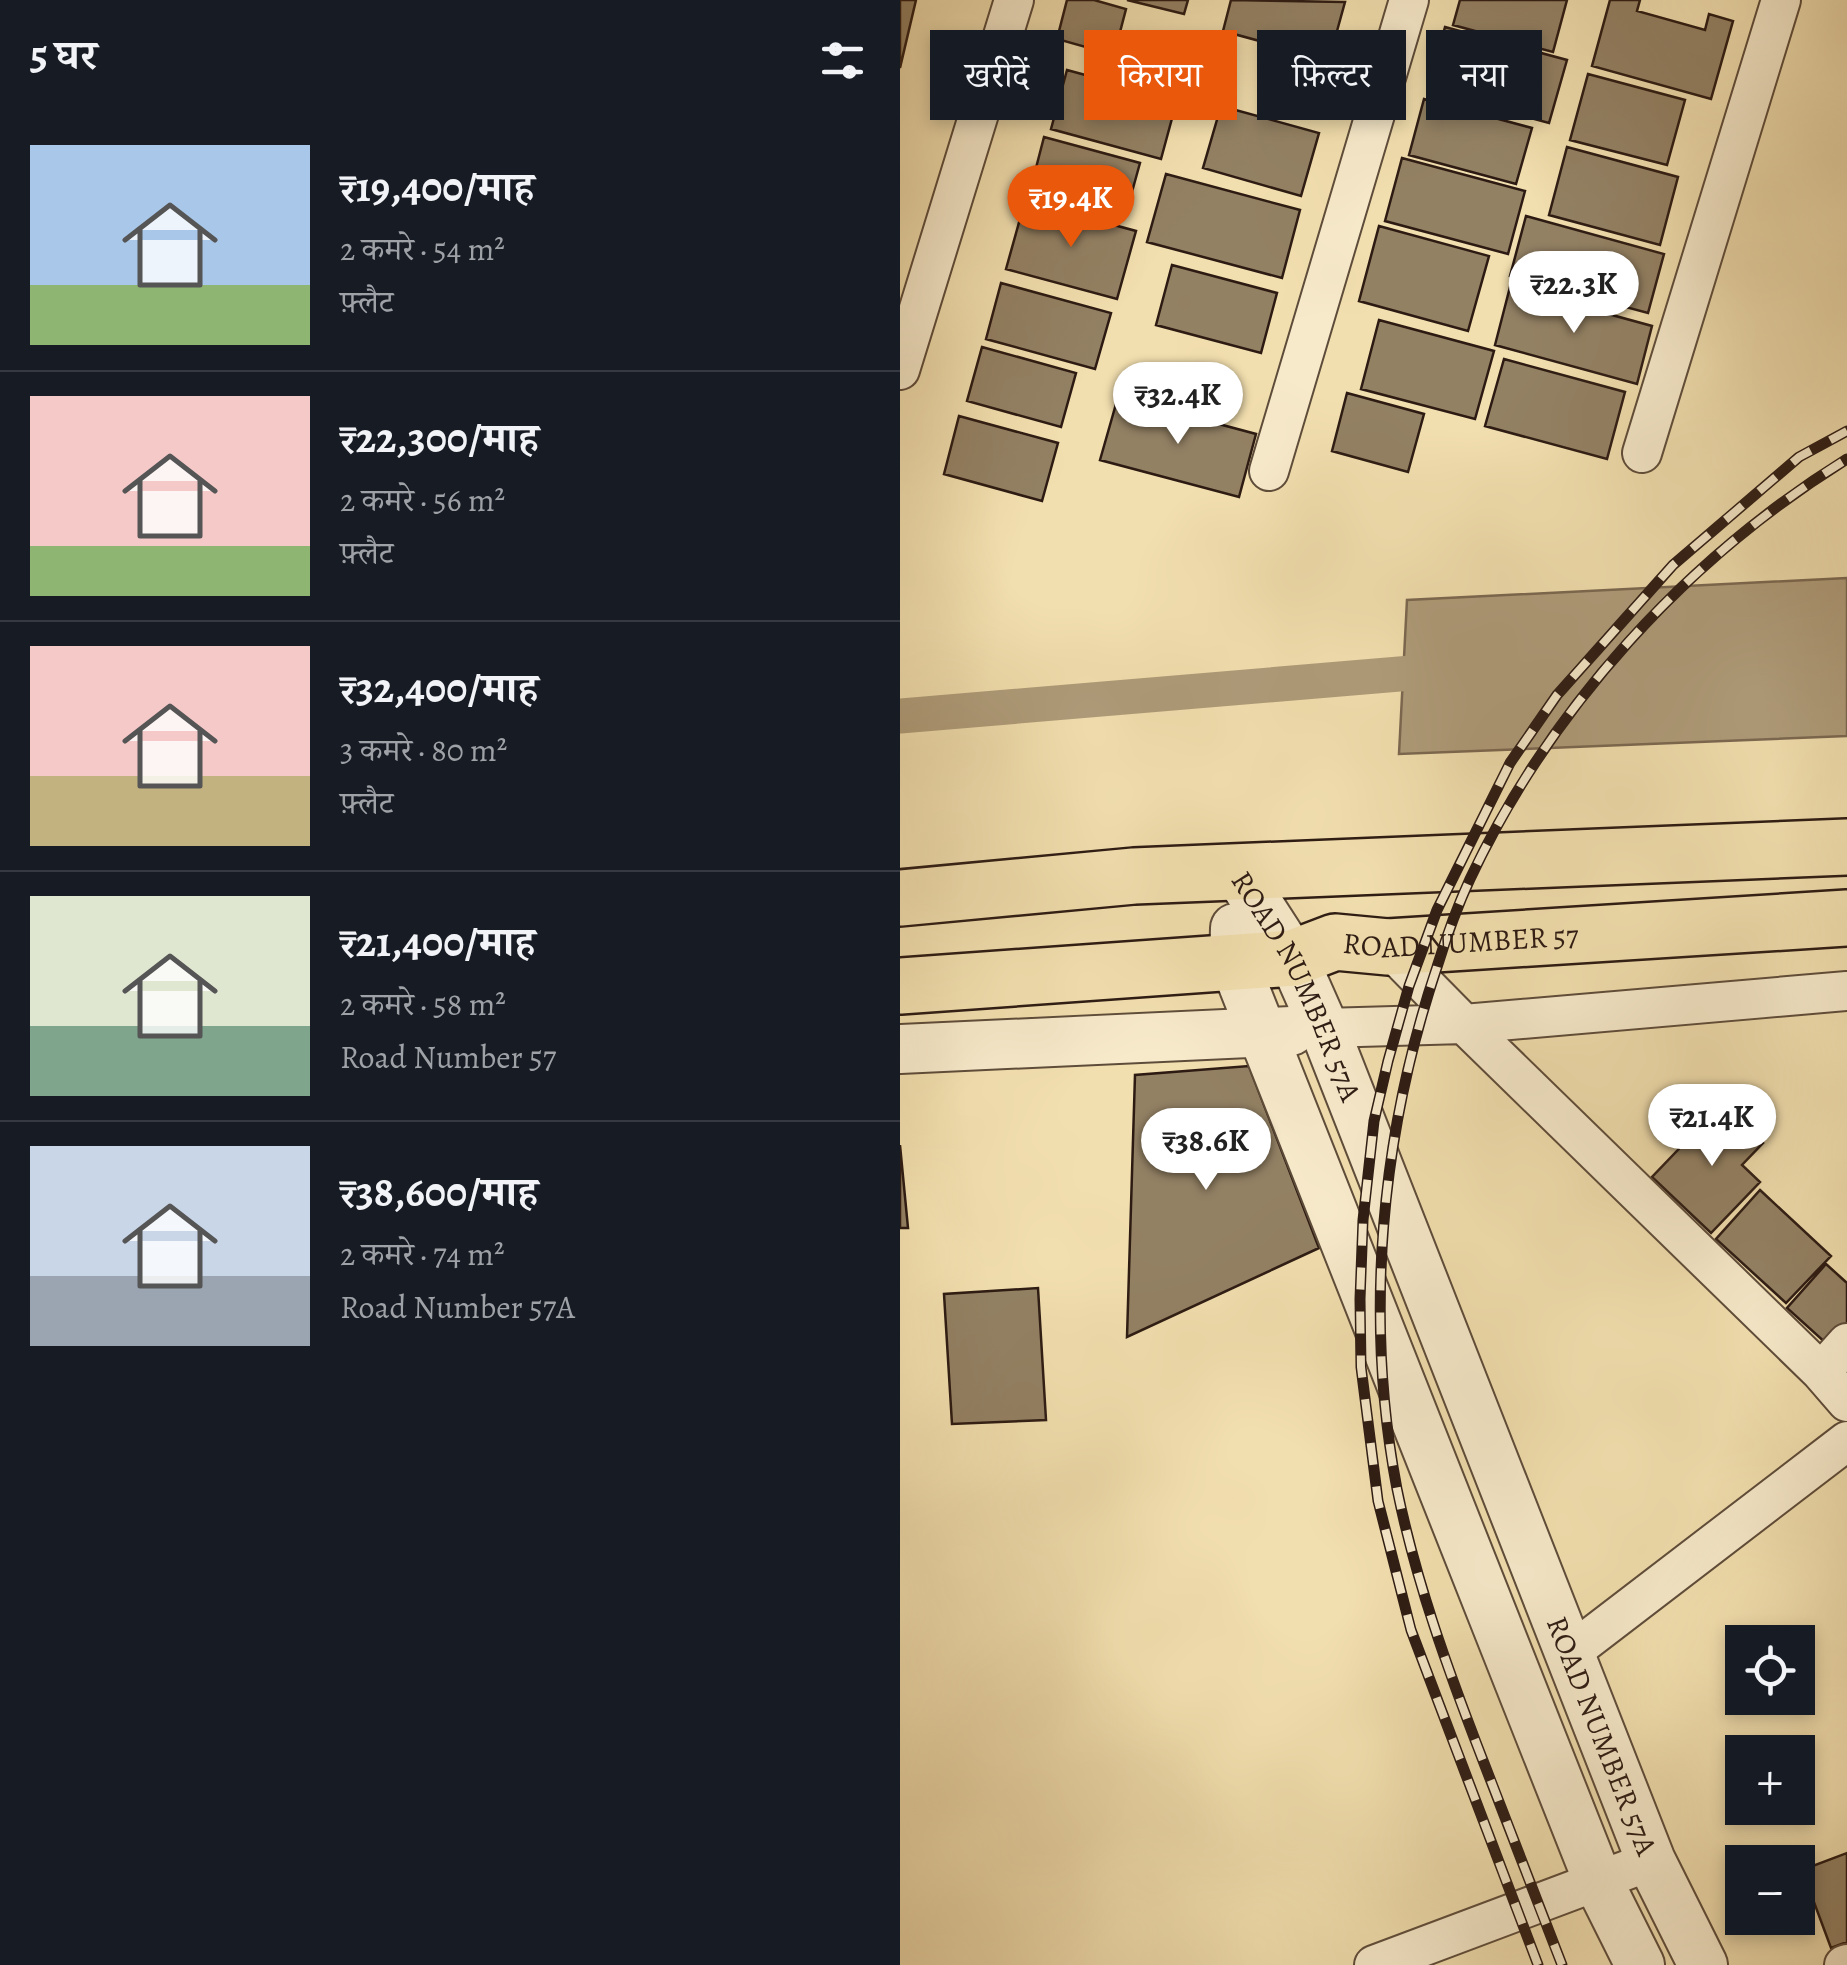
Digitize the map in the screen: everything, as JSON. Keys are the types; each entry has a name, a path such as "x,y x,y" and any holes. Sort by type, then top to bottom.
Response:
{"main road":[{"path":"900,898 1134,876 1847,847"},
{"name":"ROAD NUMBER 57","path":"900,986 1293,958 1335,942 1388,947 1847,918"}],"street":[{"path":"900,370 907,322 1014,0"},
{"path":"1269,472 1409,0"},
{"path":"1642,453 1781,0"},
{"name":"ROAD NUMBER 57A","path":"1238,873 1293,958 1324,1028 1651,1861 1703,1965"},
{"name":"ROAD NUMBER 57A","path":"1238,873 1234,962 1598,1881 1640,1965"},
{"path":"1388,947 1821,1372 1847,1402"},
{"path":"900,1049 1464,1024 1847,990"},
{"path":"1821,1372 1847,1343"},
{"path":"1569,1654 1847,1441"},
{"path":"1374,1965 1651,1861"}],"shaded area":[{"path":"1847,578 1847,736 1399,754 1407,600"}],"building":[{"path":"900,0 916,0 900,68"},
{"path":"1067,0 1094,0 1126,9 1121,30 1084,30 1084,47 1064,41 1064,30 1059,30"},
{"path":"1127,0 1188,0 1184,14"},
{"path":"1231,0 1345,2 1337,30 1257,30 1257,40 1237,35 1237,30 1223,30"},
{"path":"1460,0 1567,0 1553,52 1542,49 1542,30 1472,30 1453,25"},
{"path":"1610,0 1640,0 1637,11 1705,30 1709,14 1733,21 1711,99 1592,66"},
{"path":"1542,53 1567,60 1549,123 1538,120 1542,120"},
{"path":"1067,70 1084,75 1084,120 1172,120 1161,159 1051,129 1053,120 1064,120"},
{"path":"1588,74 1685,100 1667,165 1570,140"},
{"path":"1424,99 1426,120 1502,120 1532,128 1516,184 1409,155"},
{"path":"1237,110 1257,116 1257,120 1272,120 1319,133 1301,196 1203,168 1217,120 1237,120"},
{"path":"1044,137 1140,163 1125,217 1030,191"},
{"path":"1567,147 1678,177 1660,245 1549,215"},
{"path":"1402,158 1525,191 1508,254 1385,221"},
{"path":"1166,174 1300,210 1282,278 1147,242"},
{"path":"1025,201 1136,231 1117,299 1006,269"},
{"path":"1526,216 1664,254 1648,313 1510,276"},
{"path":"1379,226 1489,256 1468,331 1359,301"},
{"path":"1172,265 1277,293 1261,353 1156,325"},
{"path":"1001,283 1111,313 1095,369 986,339"},
{"path":"1510,287 1652,326 1637,384 1495,345"},
{"path":"1379,320 1494,351 1475,419 1361,389"},
{"path":"982,347 1076,373 1061,427 967,401"},
{"path":"1504,359 1625,392 1607,459 1485,426"},
{"path":"1347,393 1424,414 1408,472 1332,451"},
{"path":"1118,397 1256,434 1239,497 1100,460"},
{"path":"959,416 1058,443 1042,501 944,474"},
{"path":"1249,1066 1319,1248 1127,1337 1135,1075"},
{"path":"1722,1104 1763,1143 1742,1165 1760,1182 1711,1233 1652,1177"},
{"path":"900,1145 908,1228 900,1228"},
{"path":"1760,1190 1831,1256 1786,1303 1716,1239"},
{"path":"1826,1264 1847,1283 1847,1324 1828,1345 1787,1308"},
{"path":"1038,1288 1046,1420 952,1424 944,1294"},
{"path":"1847,1853 1847,1942 1831,1948 1815,1905 1815,1865"}],"waterway":[{"path":"900,716 1447,670"}],"railway":[{"path":"1538,1965 1411,1630 1378,1501 1361,1367 1360,1299 1363,1220 1374,1121 1409,986 1437,910 1510,763 1557,695 1673,565 1799,457 1847,431"},
{"path":"1562,1965 1445,1659 1397,1489 1381,1358 1380,1292 1391,1160 1402,1095 1440,956 1461,900 1503,816 1540,755 1582,697 1678,590 1788,499 1847,459"}]}
